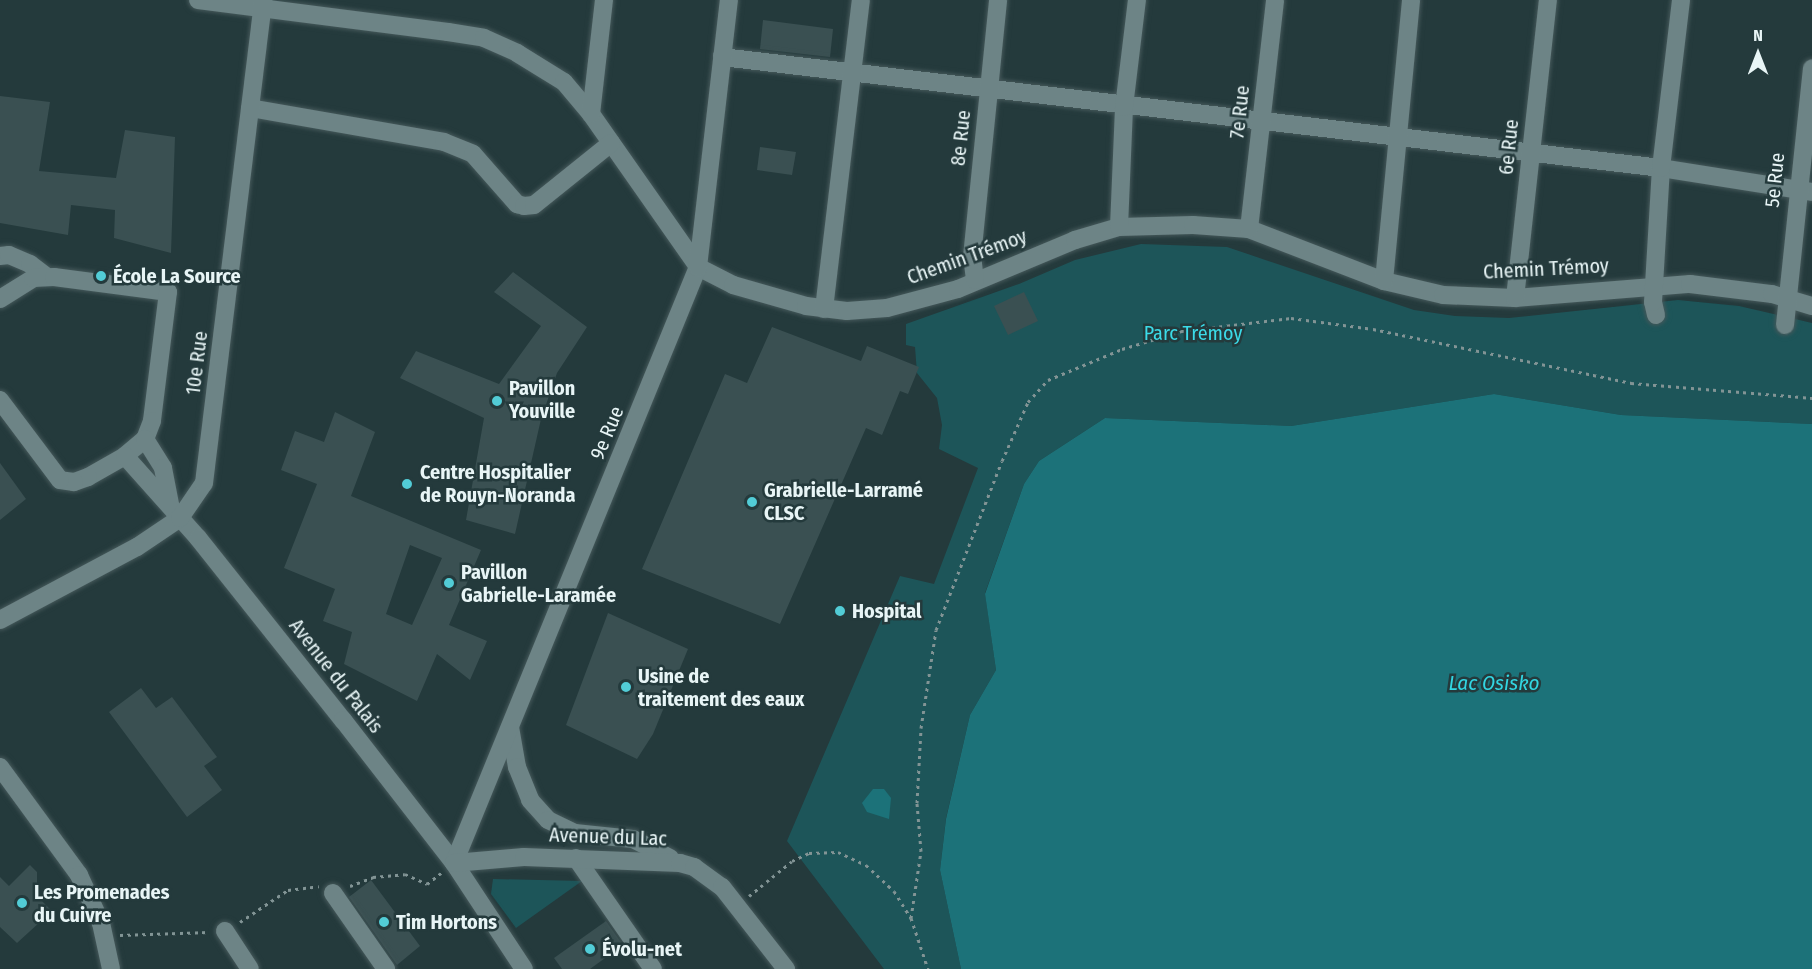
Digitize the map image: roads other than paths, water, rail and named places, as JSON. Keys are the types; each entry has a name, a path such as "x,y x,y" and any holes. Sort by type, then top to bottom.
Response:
{"street":[{"name":"Chemin Trémoy","path":"198,0 262,4 484,38 517,53 564,82 591,114 698,267 733,285 824,309 887,308 975,280 1119,227 1249,229 1384,281 1443,295 1515,298 1655,284 1690,284 1787,297 1812,306"},
{"path":"591,114 604,0"},
{"name":"9e Rue","path":"454,863 698,267 729,0"},
{"path":"824,309 861,0"},
{"name":"8e Rue","path":"975,280 972,257 998,0"},
{"path":"1119,227 1124,107 1137,0"},
{"name":"7e Rue","path":"1249,229 1275,0"},
{"path":"1384,281 1395,137 1411,0"},
{"name":"6e Rue","path":"1515,298 1548,0"},
{"path":"1656,315 1655,284 1661,168 1681,0"},
{"name":"10e Rue","path":"0,620 137,547 180,518 204,483 262,4"},
{"path":"722,57 1124,107 1661,168 1804,191"},
{"name":"5e Rue","path":"1785,325 1787,297 1804,191 1812,76"},
{"path":"250,108 444,142 473,154 518,204 524,206 534,205 611,143"},
{"path":"0,256 9,255 30,264 46,277"},
{"path":"0,299 33,278 46,277 168,292 152,421 144,439 125,456 88,477 74,482 60,480 0,400"},
{"path":"144,439 160,460 167,501 180,518"},
{"path":"125,456 180,518"},
{"name":"Avenue du Palais","path":"180,518 454,863 524,969"},
{"path":"510,727 517,767 530,800 548,820 575,833 633,839 680,862"},
{"path":"0,767 79,875 100,923 111,969"},
{"name":"Avenue du Lac","path":"454,863 524,857 680,862 722,887 739,905 786,969"},
{"path":"576,858 653,969"},
{"path":"333,893 386,969"},
{"path":"225,931 250,969"}],"water":[{"name":"Lac Osisko","path":"1494,394 1621,415 1812,424 1812,969 961,969 940,870 946,819 970,715 996,670 985,594 1024,484 1039,461 1105,418 1291,426"},
{"path":"873,789 884,789 891,798 889,819 867,812 862,803"}],"place":[{"name":"École La Source","path":"101,276"},
{"name":"Pavillon Youville","path":"497,401"},
{"name":"Centre Hospitalier de Rouyn-Noranda","path":"407,484"},
{"name":"Grabrielle-Larramé CLSC","path":"752,502"},
{"name":"Pavillon Gabrielle-Laramée","path":"449,583"},
{"name":"Hospital","path":"840,611"},
{"name":"Usine de traitement des eaux","path":"626,687"},
{"name":"Les Promenades du Cuivre","path":"22,903"},
{"name":"Tim Hortons","path":"384,922"},
{"name":"Évolu-net","path":"590,949"}],"park label":[{"name":"Parc Trémoy","path":"1193,333"}]}
